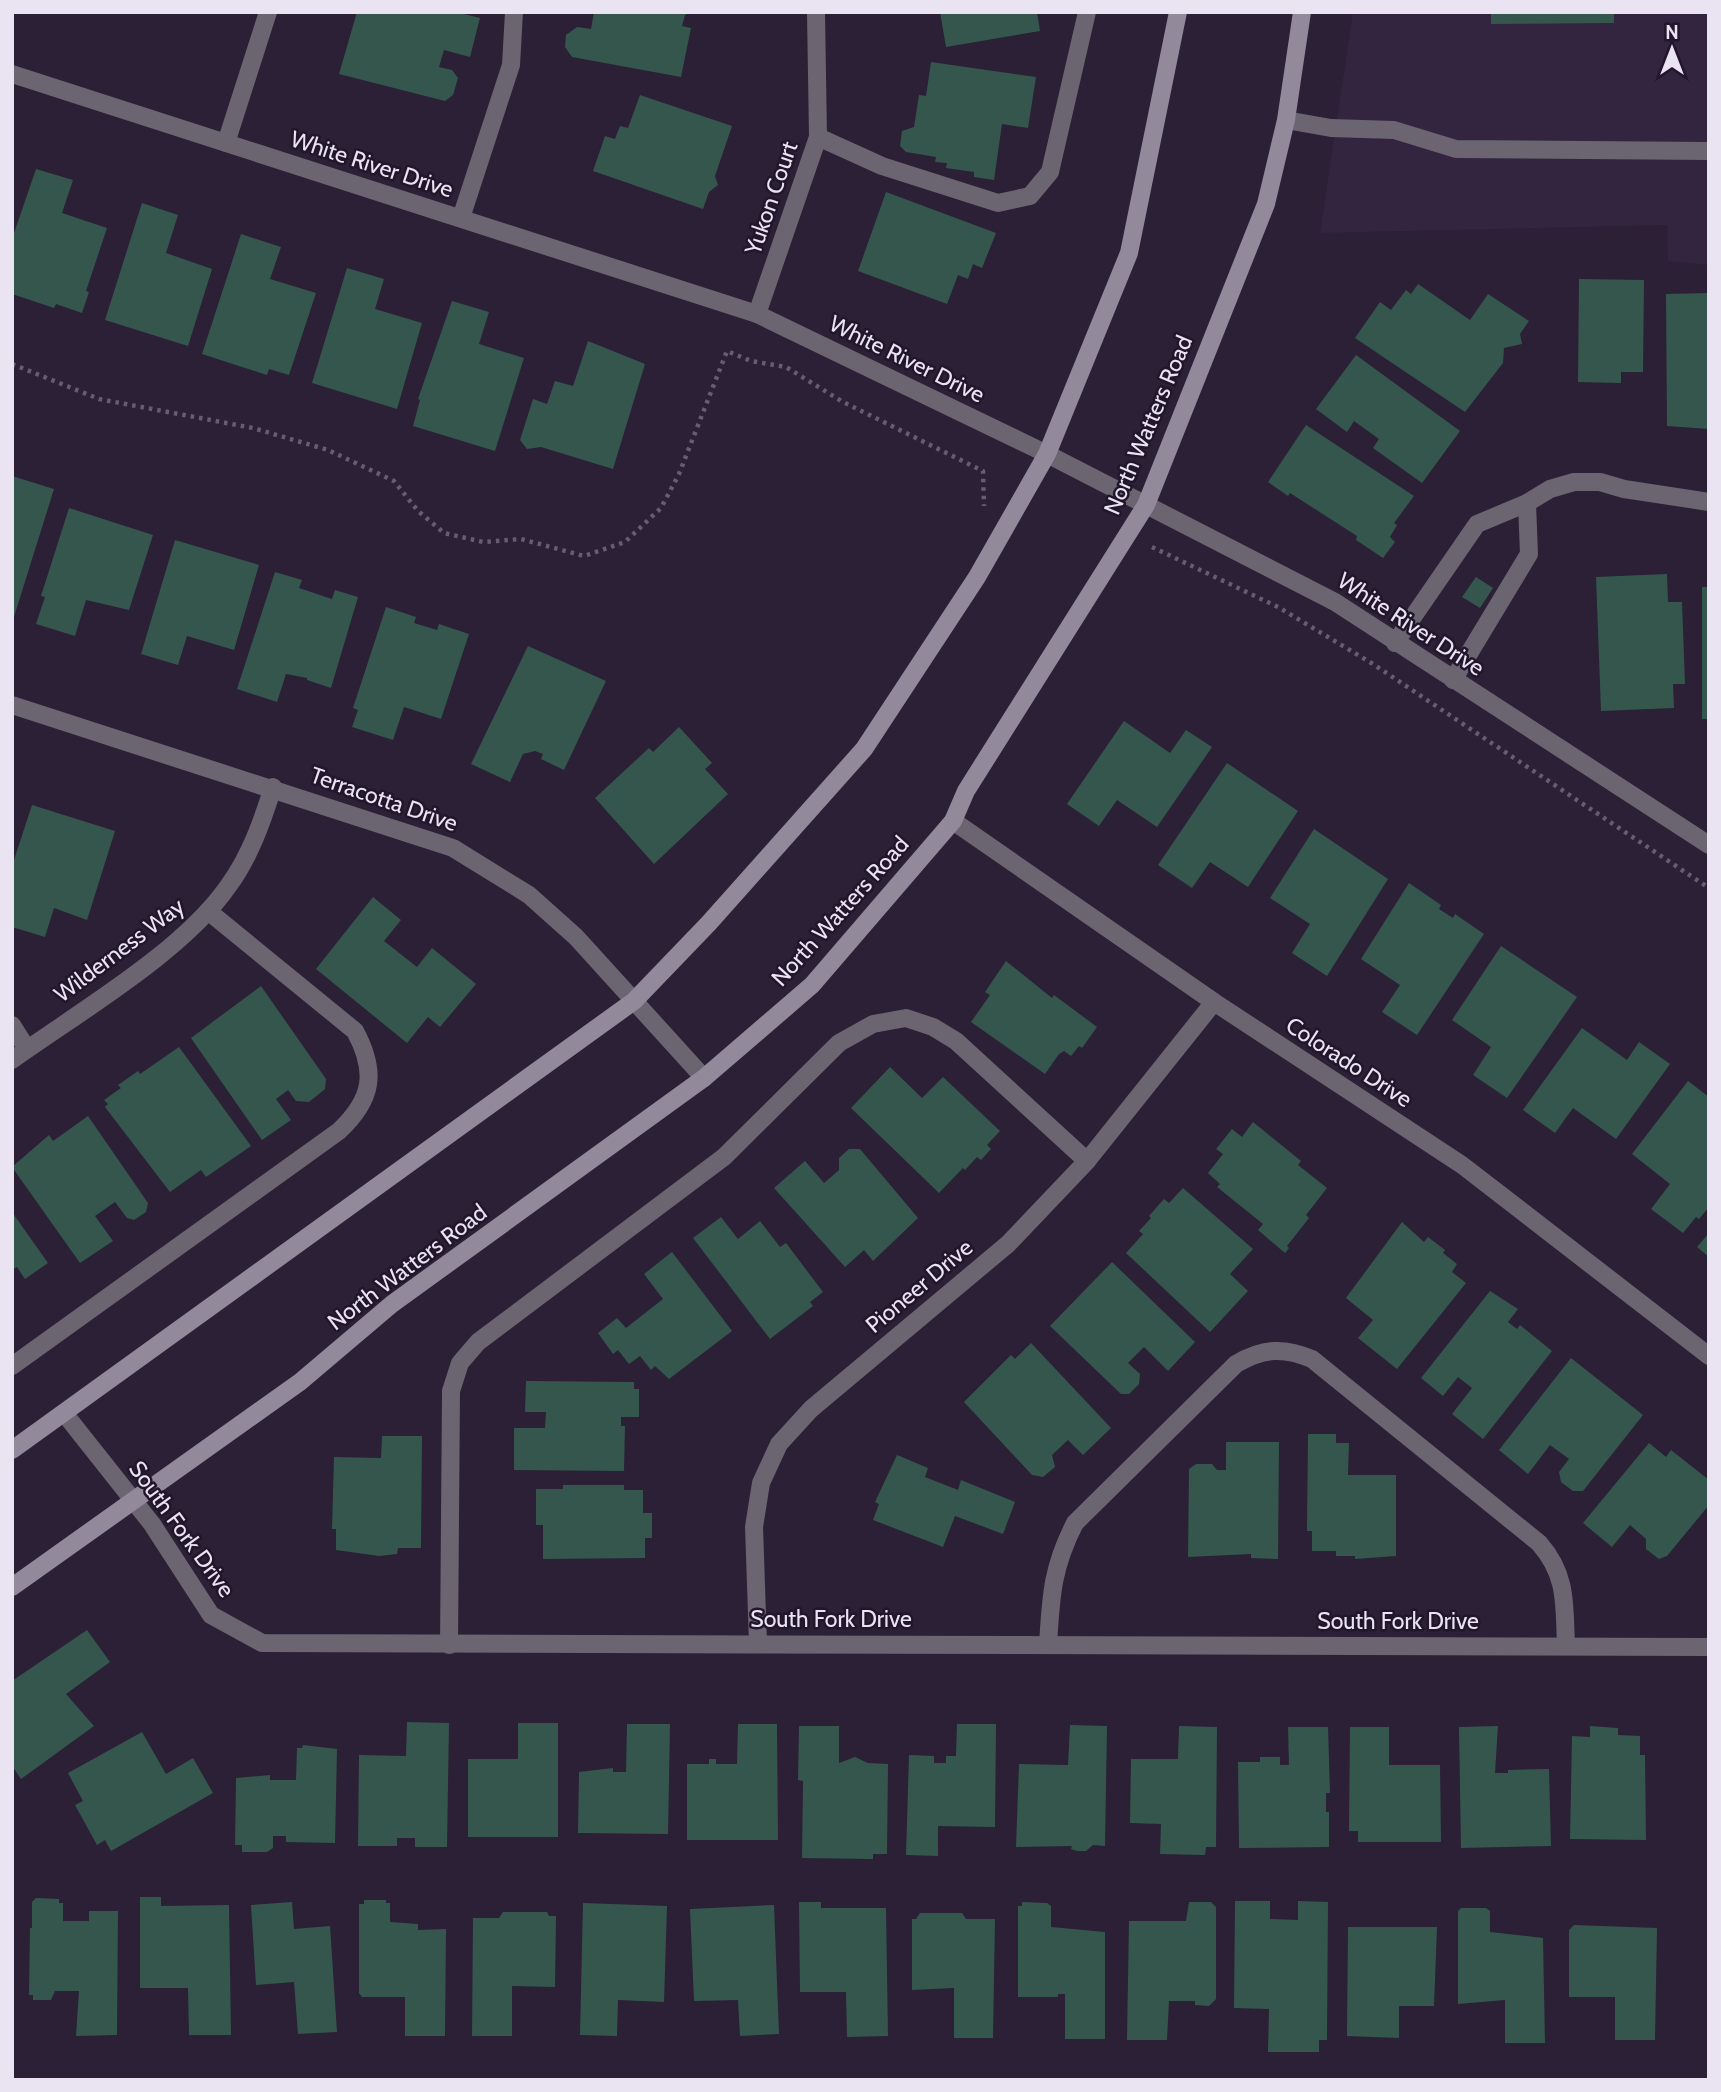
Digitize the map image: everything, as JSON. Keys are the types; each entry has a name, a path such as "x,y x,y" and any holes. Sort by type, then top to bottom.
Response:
{"main road":[{"path":"12,1450 634,1001 709,923 863,750 976,577 1047,454 1129,253 1178,12"},
{"name":"North Watters Road","path":"12,1587 132,1499 300,1382 392,1304 704,1078 813,985 953,821 966,790 1146,505 1266,204 1286,120 1303,15"}],"street":[{"path":"226,143 268,12"},
{"path":"461,218 511,65 514,12"},
{"name":"Yukon Court","path":"757,314 818,137 816,12"},
{"path":"818,137 882,166 998,202 1030,196 1050,173 1087,12"},
{"name":"White River Drive","path":"12,74 757,314 1047,454 1335,602 1709,845"},
{"path":"1286,120 1331,128 1394,130 1456,149 1709,151"},
{"path":"1395,643 1477,524 1528,503 1550,489 1574,482 1600,482 1625,489 1709,502"},
{"path":"1453,680 1529,554 1528,503"},
{"name":"Terracotta Drive","path":"12,705 453,848 529,895 576,937 704,1078"},
{"name":"Wilderness Way","path":"20,1054 161,954 208,911 229,886 248,854 273,788"},
{"name":"Colorado Drive","path":"953,821 1214,1002 1462,1165 1709,1356"},
{"path":"12,1366 339,1131 356,1115 366,1095 370,1073 366,1051 355,1031 208,911"},
{"name":"Pioneer Drive","path":"758,1643 754,1527 761,1483 779,1444 811,1409 1008,1244 1087,1161 1214,1002"},
{"path":"449,1645 451,1391 460,1363 478,1342 724,1157 839,1042 873,1024 906,1018 933,1027 956,1041 1087,1161"},
{"path":"12,1025 20,1054"},
{"path":"1048,1645 1053,1578 1058,1556 1074,1523 1236,1364 1254,1353 1274,1349 1294,1351 1312,1359 1539,1543 1554,1561 1563,1583 1566,1646"},
{"name":"South Fork Drive","path":"64,1413 132,1499 211,1615 241,1634 262,1643 1709,1647"}],"path":[{"path":"12,364 99,399 253,428 328,450 394,481 418,511 444,533 483,542 522,539 584,556 625,542 661,509 679,474 727,351 751,361 786,368 843,402 983,471 984,506"},
{"path":"1151,547 1278,607 1373,664 1709,888"}],"shaded area":[{"path":"1353,12 1709,12 1709,265 1668,261 1667,225 1320,233"}],"building":[{"path":"357,12 456,12 480,18 470,57 444,50 439,67 452,70 458,78 453,95 445,101 339,74"},
{"path":"594,12 691,12 685,15 682,26 691,28 681,77 572,57 565,47 566,35 577,27 591,29"},
{"path":"940,12 1037,12 1040,31 946,47"},
{"path":"1491,12 1614,12 1614,23 1491,24"},
{"path":"931,62 1036,77 1028,128 1002,124 994,180 974,177 974,172 946,168 947,163 935,162 936,157 906,152 900,146 902,131 914,127 919,95 926,96"},
{"path":"640,95 732,126 715,176 718,185 709,192 703,209 593,171 605,136 615,139 620,126 628,128"},
{"path":"36,169 73,180 62,213 107,228 86,291 89,292 82,313 56,304 54,308 12,294 12,239"},
{"path":"886,192 996,233 982,268 973,264 968,279 958,275 947,304 858,271"},
{"path":"142,203 178,215 166,253 212,269 188,346 105,320"},
{"path":"241,234 281,247 270,279 316,293 289,375 269,369 267,375 202,354"},
{"path":"347,268 384,279 375,309 422,323 397,409 312,383"},
{"path":"1579,279 1644,280 1643,372 1621,372 1621,383 1578,382"},
{"path":"1418,284 1470,320 1488,294 1529,321 1520,334 1522,344 1504,348 1503,363 1465,412 1355,338 1380,302 1391,310 1406,290 1411,294"},
{"path":"1709,293 1709,429 1667,426 1666,294"},
{"path":"452,301 489,312 479,344 524,358 495,451 413,426 420,400 418,399"},
{"path":"588,341 645,364 613,469 541,447 527,449 520,440 533,399 547,404 555,381 573,386"},
{"path":"1356,355 1460,431 1422,483 1373,448 1379,439 1354,421 1347,432 1316,409"},
{"path":"1306,425 1414,496 1394,523 1397,525 1390,537 1395,542 1383,558 1356,540 1357,536 1268,482"},
{"path":"12,476 54,489 13,620 12,620"},
{"path":"69,508 153,535 129,610 86,600 75,636 36,624 45,597 41,596"},
{"path":"175,540 259,565 234,650 187,636 178,665 141,654"},
{"path":"275,572 302,580 299,588 332,599 335,590 358,597 331,688 307,678 286,674 277,702 237,689"},
{"path":"1667,574 1668,602 1682,602 1685,684 1673,684 1674,708 1601,711 1596,577"},
{"path":"1476,577 1493,588 1480,608 1462,597"},
{"path":"1702,587 1709,587 1709,719 1702,719"},
{"path":"386,607 416,617 414,623 437,630 439,624 469,634 441,719 404,707 393,740 352,727 358,710 353,708"},
{"path":"528,646 606,681 564,770 541,759 543,754 535,751 523,754 510,782 471,764"},
{"path":"1124,721 1170,753 1186,730 1212,747 1157,827 1117,800 1099,826 1067,804"},
{"path":"679,727 712,763 705,769 728,794 654,864 595,798 649,748 653,752"},
{"path":"1227,763 1298,811 1248,887 1210,862 1192,888 1158,865"},
{"path":"32,805 115,831 87,920 54,908 45,937 12,927 12,866"},
{"path":"1314,829 1388,879 1327,976 1292,953 1310,924 1270,898"},
{"path":"1409,883 1441,905 1439,909 1453,918 1455,914 1484,934 1417,1035 1382,1012 1400,985 1361,959"},
{"path":"373,897 401,920 384,941 417,967 432,948 476,984 440,1027 428,1017 407,1043 316,969"},
{"path":"1501,946 1577,997 1507,1098 1473,1075 1491,1047 1452,1020"},
{"path":"1006,961 1052,998 1054,995 1097,1027 1082,1048 1079,1046 1071,1056 1064,1051 1059,1054 1045,1074 971,1022 990,995 985,992"},
{"path":"261,986 326,1079 325,1089 309,1102 296,1101 288,1090 276,1099 291,1120 262,1140 191,1038"},
{"path":"1582,1028 1627,1060 1639,1042 1670,1064 1616,1139 1573,1108 1555,1133 1523,1110"},
{"path":"179,1047 251,1146 206,1177 201,1170 170,1192 105,1107 108,1104 104,1100 121,1088 118,1085 138,1071 140,1074"},
{"path":"890,1067 922,1098 943,1077 1000,1131 987,1145 991,1149 981,1160 977,1157 965,1170 963,1168 939,1193 851,1108"},
{"path":"1688,1081 1709,1097 1709,1207 1699,1219 1696,1217 1683,1233 1651,1209 1670,1184 1632,1154"},
{"path":"88,1116 148,1203 146,1212 134,1220 127,1218 115,1202 95,1216 113,1241 80,1263 12,1167 49,1135 53,1141"},
{"path":"1253,1122 1301,1161 1298,1165 1327,1188 1306,1215 1309,1218 1287,1246 1289,1248 1285,1253 1258,1230 1263,1224 1217,1187 1220,1184 1208,1173 1223,1154 1216,1149 1232,1129 1242,1137"},
{"path":"849,1149 860,1149 918,1218 873,1261 864,1250 845,1267 774,1188 805,1161 824,1183 839,1170 839,1158"},
{"path":"1183,1188 1253,1249 1230,1274 1248,1291 1210,1332 1126,1253 1143,1234 1139,1231 1151,1218 1149,1216 1164,1199 1169,1203"},
{"path":"12,1212 48,1263 25,1279 17,1267 12,1270"},
{"path":"721,1217 738,1239 760,1221 780,1247 786,1243 823,1292 810,1302 813,1306 770,1339 693,1238"},
{"path":"1402,1222 1424,1242 1428,1237 1445,1250 1443,1253 1457,1264 1452,1272 1466,1283 1397,1369 1358,1338 1373,1320 1346,1298"},
{"path":"1709,1233 1709,1257 1697,1247"},
{"path":"672,1252 732,1331 669,1379 655,1366 651,1370 640,1356 629,1364 618,1350 613,1354 598,1333 617,1318 626,1328 663,1299 644,1274"},
{"path":"1112,1262 1195,1342 1168,1371 1144,1347 1128,1363 1140,1374 1139,1384 1129,1394 1121,1394 1050,1326"},
{"path":"1490,1291 1518,1309 1508,1322 1517,1329 1520,1325 1552,1351 1483,1439 1452,1414 1472,1388 1458,1377 1443,1396 1421,1378"},
{"path":"1031,1343 1111,1428 1083,1455 1068,1440 1052,1455 1055,1467 1043,1477 1032,1475 964,1402 1011,1355 1015,1359"},
{"path":"1571,1358 1643,1415 1583,1491 1573,1491 1561,1482 1559,1472 1569,1459 1550,1445 1528,1474 1499,1450"},
{"path":"526,1381 634,1382 634,1389 639,1389 639,1417 621,1417 621,1426 625,1426 624,1471 514,1470 514,1428 545,1428 546,1412 525,1412"},
{"path":"1308,1434 1336,1434 1336,1443 1349,1443 1348,1475 1396,1475 1396,1556 1355,1559 1355,1556 1336,1556 1336,1551 1312,1551 1312,1531 1307,1531"},
{"path":"382,1436 422,1436 421,1548 398,1548 397,1554 379,1556 336,1550 336,1529 332,1529 334,1457 381,1458"},
{"path":"1226,1442 1279,1442 1278,1559 1251,1558 1251,1554 1188,1557 1189,1469 1196,1464 1212,1464 1217,1470 1226,1470"},
{"path":"1649,1443 1666,1457 1671,1450 1709,1480 1709,1505 1667,1556 1659,1559 1646,1549 1646,1539 1630,1525 1612,1547 1583,1523"},
{"path":"897,1455 928,1468 925,1477 958,1490 961,1480 1015,1502 1003,1534 955,1516 943,1547 873,1520 879,1504 875,1502"},
{"path":"563,1485 624,1485 624,1490 643,1490 643,1513 652,1513 652,1538 645,1538 645,1558 543,1559 543,1525 536,1525 536,1489 563,1489"},
{"path":"87,1630 110,1662 66,1694 94,1726 21,1779 12,1766 12,1681"},
{"path":"407,1722 449,1723 447,1847 415,1847 415,1838 397,1838 397,1846 358,1846 359,1755 406,1756"},
{"path":"518,1723 558,1723 558,1837 468,1837 468,1759 518,1759"},
{"path":"627,1724 670,1724 668,1834 578,1833 579,1772 613,1768 613,1772 626,1772"},
{"path":"738,1724 777,1724 778,1840 687,1840 687,1764 709,1764 709,1759 716,1759 716,1764 737,1764"},
{"path":"957,1724 996,1724 995,1827 938,1826 938,1856 906,1855 909,1755 934,1756 934,1763 946,1763 946,1756 956,1756"},
{"path":"1070,1725 1107,1726 1105,1846 1093,1845 1086,1851 1071,1849 1072,1846 1016,1847 1019,1764 1068,1765"},
{"path":"799,1726 839,1726 839,1763 855,1757 868,1763 888,1764 887,1854 873,1854 873,1859 802,1858 803,1781 798,1780"},
{"path":"1179,1726 1217,1727 1216,1847 1206,1847 1205,1855 1160,1854 1161,1824 1130,1823 1131,1759 1178,1759"},
{"path":"1498,1726 1495,1773 1549,1769 1551,1846 1461,1848 1459,1727"},
{"path":"1590,1726 1618,1728 1618,1735 1640,1736 1640,1755 1645,1755 1646,1840 1570,1839 1572,1736 1590,1737"},
{"path":"1288,1727 1328,1727 1330,1793 1326,1793 1326,1812 1329,1812 1329,1847 1239,1848 1238,1762 1260,1762 1260,1757 1280,1757 1280,1765 1289,1765"},
{"path":"1350,1727 1389,1727 1389,1765 1440,1765 1441,1842 1358,1842 1358,1831 1349,1831"},
{"path":"142,1732 166,1774 193,1758 213,1793 111,1851 105,1840 97,1845 75,1805 83,1801 68,1773"},
{"path":"303,1745 337,1749 335,1843 286,1842 286,1836 273,1836 273,1848 267,1852 242,1852 242,1845 235,1845 236,1778 270,1775 270,1780 296,1780 297,1748 302,1748"},
{"path":"140,1897 161,1897 161,1906 229,1905 231,2035 189,2035 188,1988 140,1988"},
{"path":"36,1898 59,1899 59,1903 63,1903 63,1921 89,1921 89,1911 118,1911 117,2035 76,2036 79,1991 55,1991 51,2000 33,2000 33,1995 29,1995 30,1928 32,1902"},
{"path":"364,1900 386,1900 386,1903 390,1903 390,1922 418,1924 418,1930 446,1929 445,2036 405,2036 405,1997 362,1997 359,1993 359,1904 364,1904"},
{"path":"1235,1901 1270,1901 1270,1919 1298,1920 1298,1901 1328,1902 1327,2040 1319,2040 1319,2052 1268,2052 1269,2009 1234,2008"},
{"path":"292,1902 294,1929 330,1926 337,2032 298,2034 294,1982 256,1985 251,1905"},
{"path":"799,1902 821,1902 821,1908 886,1908 888,2036 847,2037 846,1992 800,1992"},
{"path":"1022,1902 1047,1903 1051,1906 1051,1927 1105,1932 1105,2039 1065,2039 1065,1994 1058,1994 1058,1997 1018,1997 1018,1906 1022,1906"},
{"path":"1189,1902 1211,1902 1216,1907 1216,1999 1209,2006 1195,2005 1195,2001 1169,2001 1167,2040 1127,2040 1129,1921 1186,1921"},
{"path":"583,1903 667,1906 664,2002 618,2000 617,2036 580,2035"},
{"path":"774,1905 779,2034 740,2036 738,2000 694,2001 690,1909"},
{"path":"1461,1908 1486,1908 1490,1911 1490,1932 1543,1938 1545,2043 1505,2043 1505,2000 1458,2004 1458,1911"},
{"path":"503,1912 547,1912 549,1916 556,1916 555,1987 512,1986 512,2036 472,2036 473,1918 499,1918"},
{"path":"920,1913 962,1913 966,1919 995,1919 993,2038 954,2038 954,1988 912,1990 912,1919 916,1919"},
{"path":"1574,1925 1657,1928 1655,2040 1615,2040 1615,1997 1569,1997 1569,1930"},
{"path":"1348,1927 1437,1927 1434,2006 1399,2006 1399,2038 1347,2036"}]}
